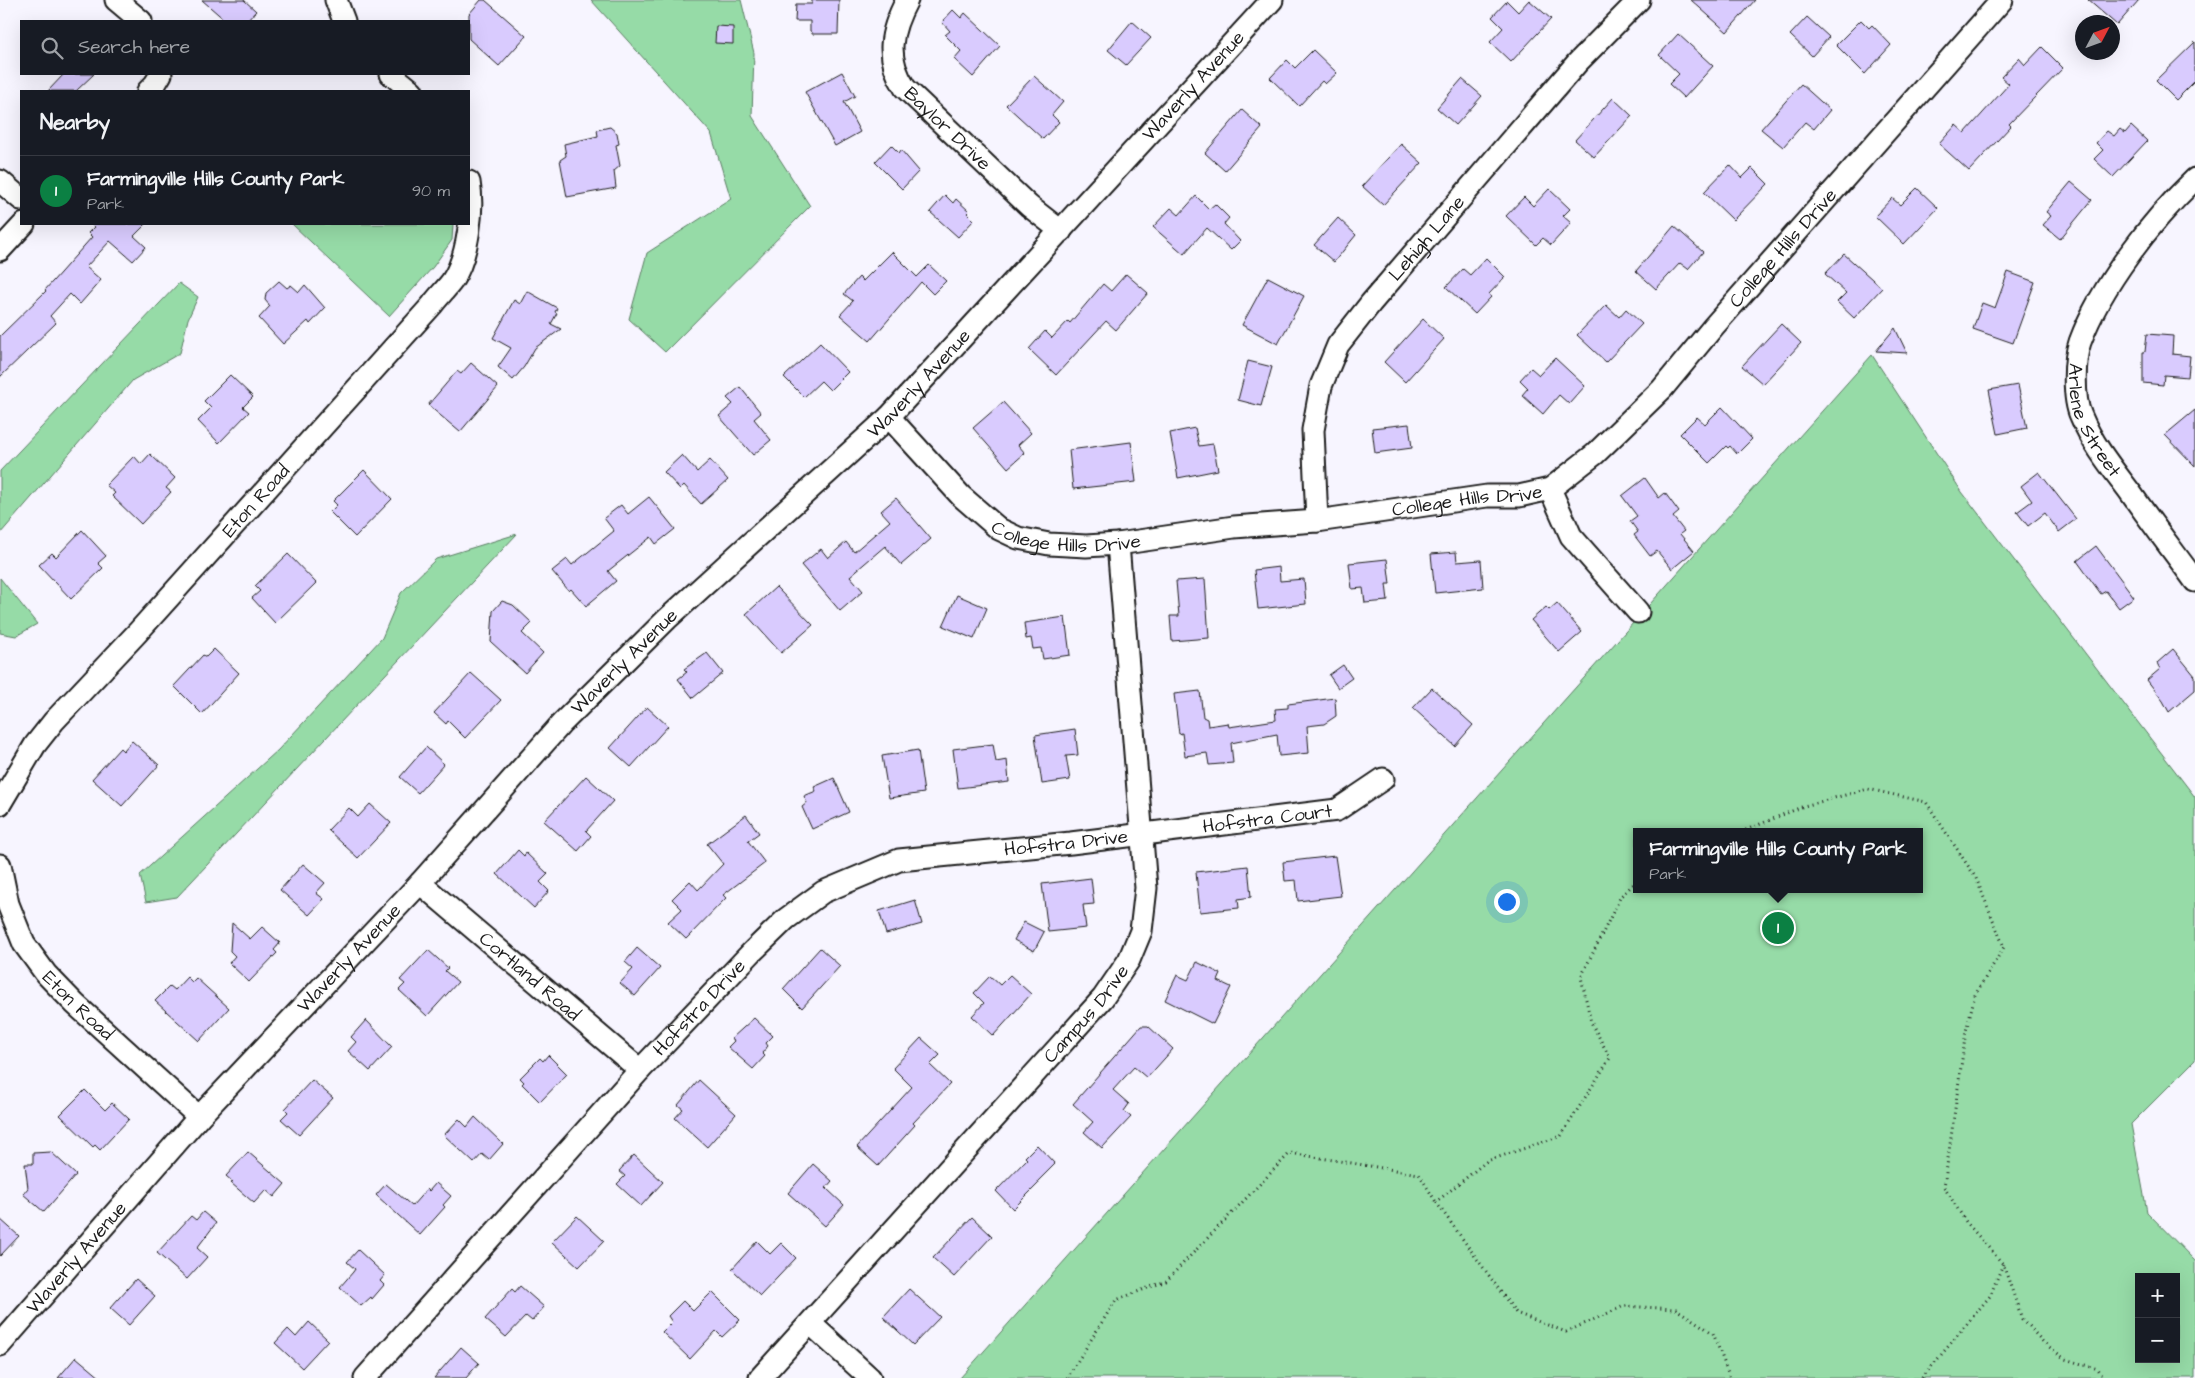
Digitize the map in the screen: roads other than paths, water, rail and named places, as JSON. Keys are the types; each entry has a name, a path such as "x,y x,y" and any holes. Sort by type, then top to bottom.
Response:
{"street":[{"path":"116,0 140,20"},
{"path":"336,0 344,20"},
{"name":"Baylor Drive","path":"907,0 893,30 891,56 896,73 905,88 1029,206 1061,231"},
{"name":"Waverly Avenue","path":"0,1345 199,1117 420,883 562,723 666,619 889,417 1272,0"},
{"name":"Lehigh Lane","path":"1317,521 1313,430 1321,386 1338,345 1370,303 1577,63 1639,0"},
{"name":"College Hills Drive","path":"889,417 961,496 998,529 1018,538 1049,544 1086,546 1118,544 1234,528 1317,521 1487,496 1519,496 1550,489 1596,454 1662,389 1714,326 2002,0"},
{"path":"392,75 411,90"},
{"name":"Arlene Street","path":"2195,179 2176,197 2130,255 2098,304 2080,343 2075,384 2080,414 2097,449 2195,581"},
{"path":"0,181 20,198"},
{"name":"Eton Road","path":"470,200 470,224"},
{"path":"0,250 23,225"},
{"name":"Eton Road","path":"0,804 35,745 54,720 157,611 432,305 453,279 465,248 470,225"},
{"path":"1550,489 1572,536 1638,612"},
{"name":"Campus Drive","path":"760,1378 811,1324 1103,998 1129,960 1141,931 1146,888 1143,832 1118,544"},
{"name":"Hofstra Court","path":"1143,832 1338,810 1383,779"},
{"name":"Hofstra Drive","path":"365,1378 640,1070 752,952 786,919 823,892 899,860 1070,843 1143,832"},
{"name":"Eton Road","path":"0,865 8,904 24,944 46,974 75,1004 199,1117"},
{"name":"Cortland Road","path":"420,883 640,1070"},
{"path":"811,1324 870,1378"}],"place":[{"name":"Farmingville Hills County Park","path":"1778,928"}]}
